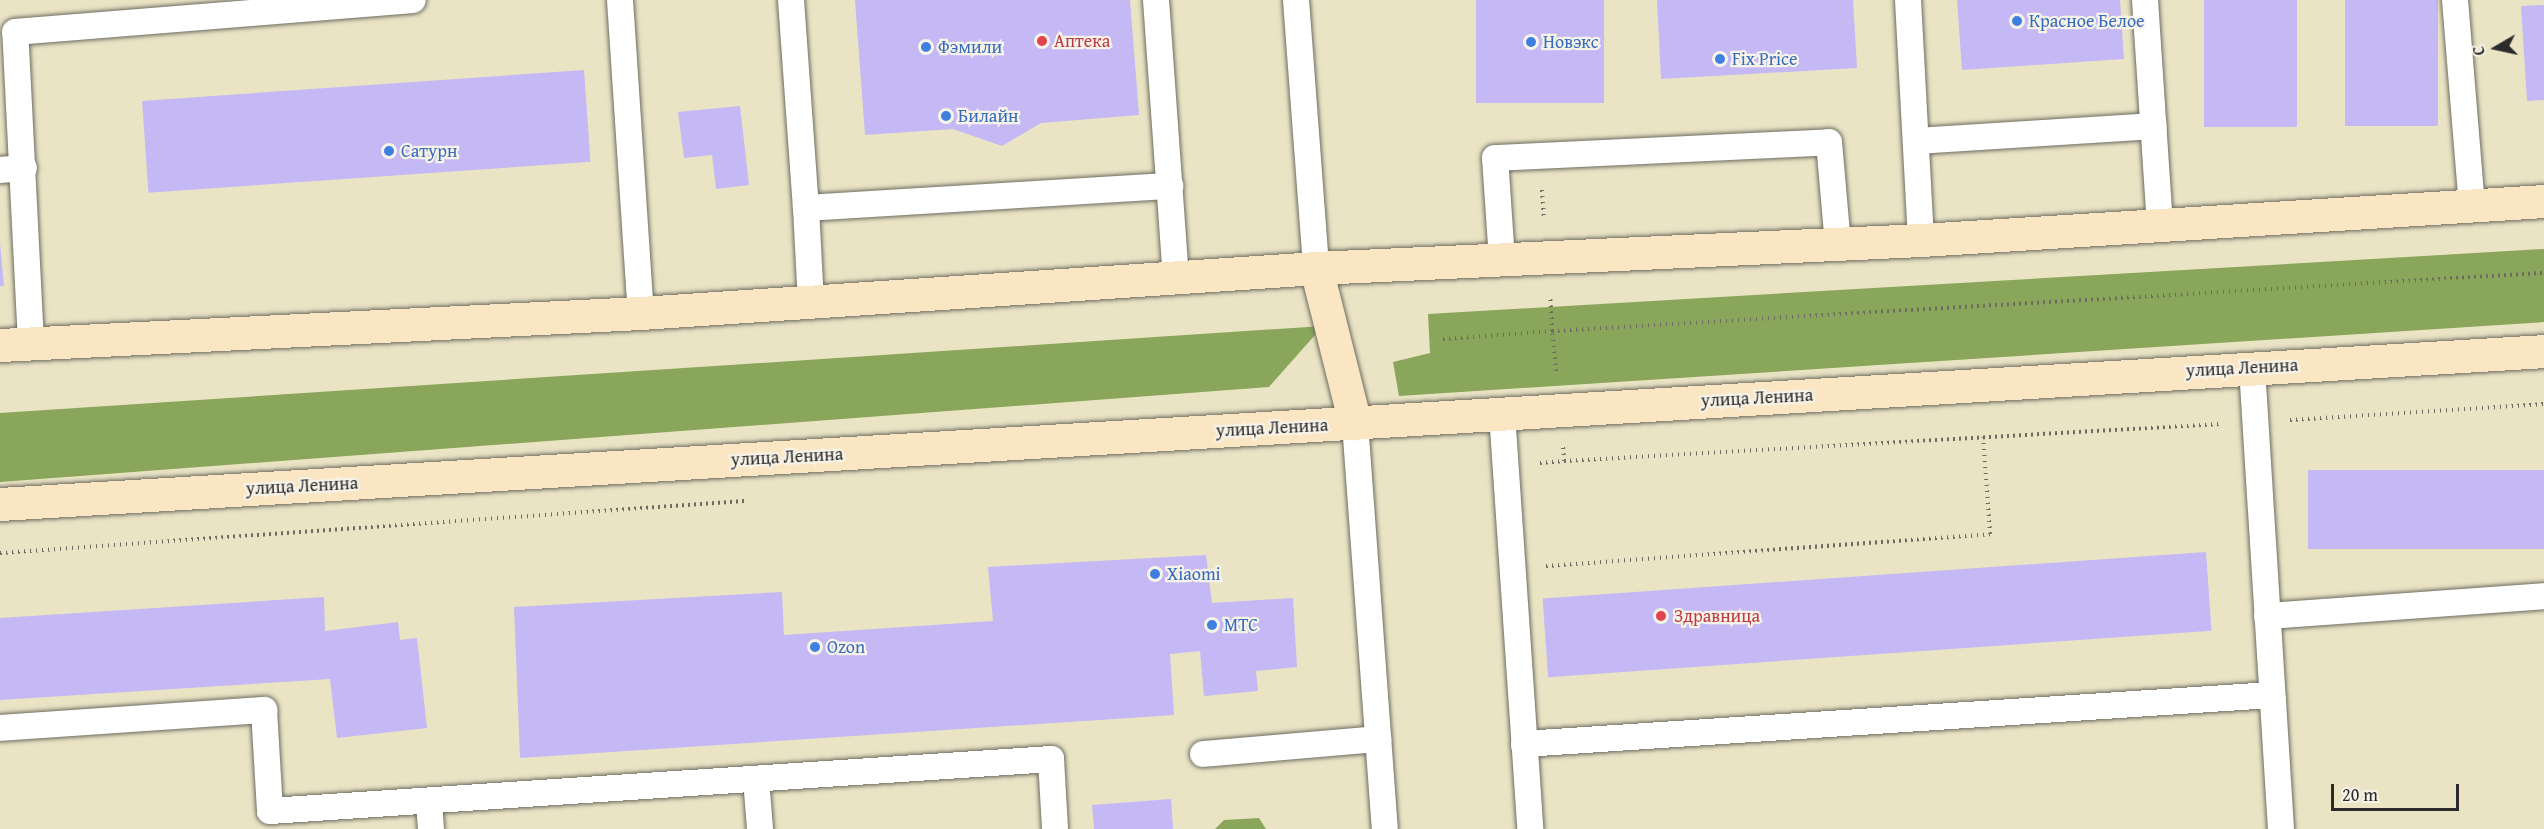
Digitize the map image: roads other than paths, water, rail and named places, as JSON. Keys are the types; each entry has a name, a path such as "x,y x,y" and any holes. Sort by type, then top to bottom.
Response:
{"street":[{"path":"15,344 640,313 812,303 1176,276 1922,240 2544,201"},
{"path":"1316,268 1356,423"},
{"name":"улица Ленина","path":"0,504 2544,351"}],"lane":[{"path":"15,344 7,28 413,0"},
{"path":"621,0 640,313"},
{"path":"791,0 812,303"},
{"path":"1156,0 1176,276"},
{"path":"1296,0 1316,268"},
{"path":"1908,0 1922,240"},
{"path":"2145,0 2160,224"},
{"path":"2455,0 2472,205"},
{"path":"1917,141 2154,126"},
{"path":"1502,260 1495,158 1829,142 1838,244"},
{"path":"806,208 1170,186"},
{"path":"2252,368 2281,829"},
{"path":"1502,413 1530,829"},
{"path":"1356,423 1385,829"},
{"path":"2267,616 2544,596 2544,604"},
{"path":"1524,744 2272,695"},
{"path":"0,728 264,710 270,811 1051,759 1056,829"},
{"path":"1203,754 1378,739"},
{"path":"756,779 760,829"},
{"path":"429,801 431,829"}],"place":[{"name":"Красное Белое","path":"2017,21"},
{"name":"Аптека","path":"1042,41"},
{"name":"Новэкс","path":"1531,42"},
{"name":"Фэмили","path":"926,47"},
{"name":"Fix Price","path":"1720,59"},
{"name":"Билайн","path":"946,116"},
{"name":"Сатурн","path":"389,151"},
{"name":"Xiaomi","path":"1155,574"},
{"name":"Здравница","path":"1661,616"},
{"name":"МТС","path":"1212,625"},
{"name":"Ozon","path":"815,647"}]}
